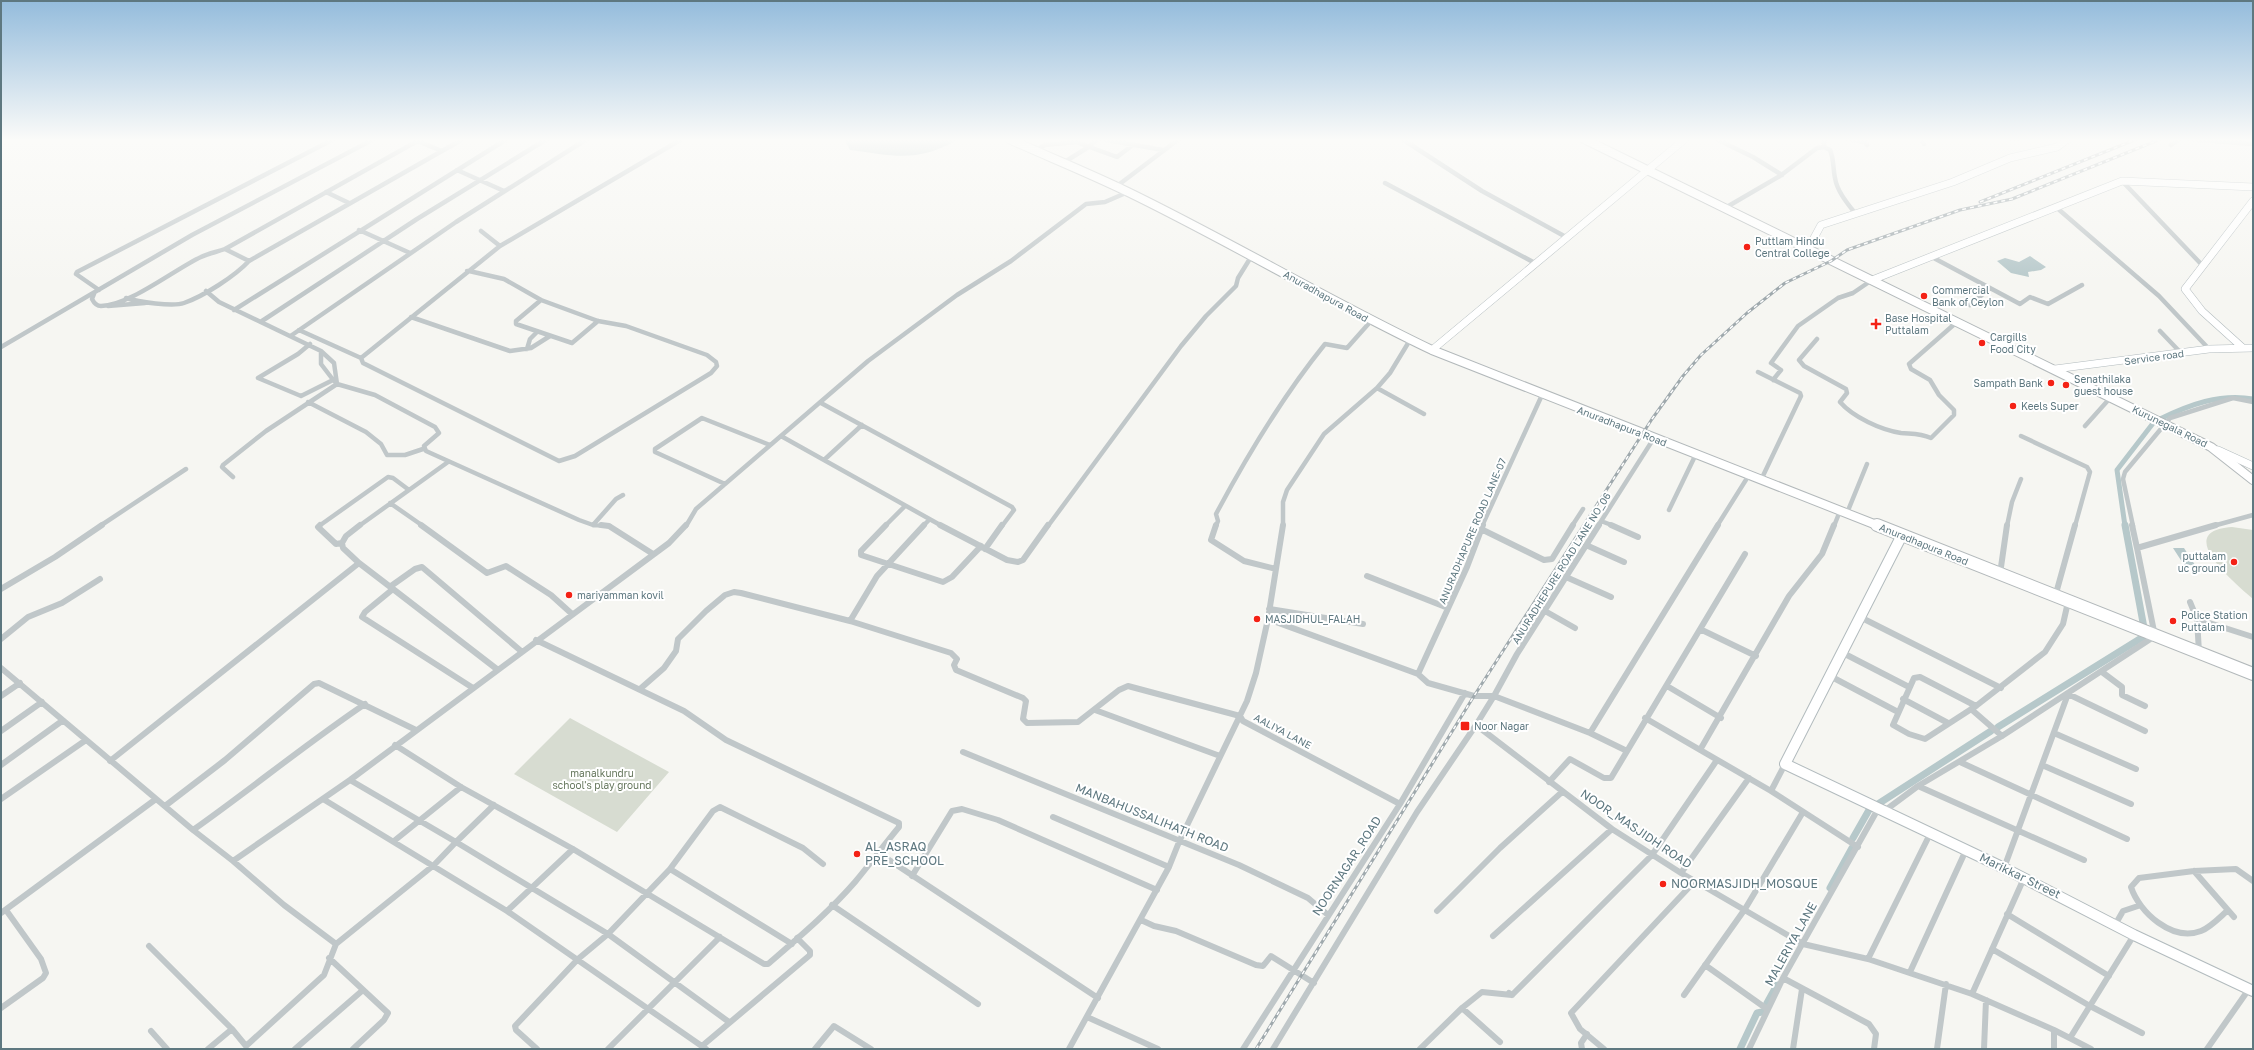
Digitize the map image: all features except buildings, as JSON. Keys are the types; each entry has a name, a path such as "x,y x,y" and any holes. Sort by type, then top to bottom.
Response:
{"highway":[{"name":"Anuradhapura Road","path":"1121,188 1251,257 1300,281 1371,321 1432,350 1542,395 1696,454 2253,674"},
{"name":"Kurunegala Road","path":"1684,188 2211,446 2253,480"}],"street":[{"path":"99,290 76,274 77,272 239,188"},
{"path":"1,348 23,333 94,294 192,234 280,188"},
{"path":"104,306 126,298 201,256 216,253 225,249 333,188"},
{"path":"126,298 132,301 181,304 238,273 249,261 376,188"},
{"path":"234,310 428,188"},
{"path":"262,321 384,240 466,188"},
{"path":"497,188 504,191"},
{"path":"292,335 410,253 509,188"},
{"path":"361,358 467,271 500,246 599,188"},
{"path":"1394,188 1535,263"},
{"path":"1476,188 1566,237"},
{"path":"1432,350 1625,188"},
{"path":"1726,208 1760,188"},
{"path":"1839,188 1843,198 1855,213"},
{"path":"1808,249 1822,225 1934,188"},
{"path":"1774,380 1781,370 1772,364 1783,344 1798,326 1838,298 1853,293 1872,280 1929,256 2057,208 2105,188"},
{"path":"2129,188 2202,265"},
{"path":"326,192 349,203"},
{"path":"233,861 350,780 682,532 689,523 691,514 770,444 821,403 868,361 957,295 1011,261 1086,204 1105,202 1128,192"},
{"path":"2243,348 2186,294 2186,285 2253,201"},
{"path":"2057,208 2159,296 2209,349"},
{"path":"359,230 410,253"},
{"path":"481,231 500,246"},
{"path":"225,249 249,261"},
{"path":"1929,256 2018,303 2030,297 2048,304 2082,285"},
{"path":"781,436 929,520 1007,560 1018,562 1023,560 1181,346 1206,316 1236,286 1238,278 1251,257"},
{"path":"299,330 361,358 363,363 478,419 554,460 566,460 711,373 717,366 716,362 707,355 626,326 598,321 541,300 510,282 467,271"},
{"path":"1970,305 1989,289"},
{"path":"206,291 219,302 234,310 292,335 321,351 334,363 335,382"},
{"path":"94,294 92,299 94,304 104,306 116,307 157,302"},
{"path":"541,300 516,322 519,326 572,343 598,321"},
{"path":"411,317 510,351 520,352 537,345 550,336"},
{"path":"1276,569 1244,561 1211,540 1218,521 1216,514 1274,411 1311,360 1325,344 1346,348 1371,321"},
{"path":"1817,339 1799,360 1804,366 1846,389 1847,393 1840,402 1844,408 1885,429 1902,434 1918,432 1931,438 1954,415 1954,410 1940,395 1930,380 1910,369 1908,364 1958,321"},
{"path":"2160,331 2181,353"},
{"path":"528,349 530,339 537,332"},
{"path":"1069,1049 1088,1017 1169,867 1179,842 1240,716 1256,673 1268,619 1283,528 1283,502 1287,490 1324,434 1377,388 1390,373 1410,340"},
{"path":"310,344 298,354 258,378 301,396 335,382"},
{"name":"Service road","path":"2055,369 2209,349 2253,348"},
{"path":"308,402 362,430 382,445 387,455 405,455 423,449 424,446 439,433 435,427 375,395 335,382 321,364 321,351"},
{"path":"1758,372 1800,393 1801,396 1761,480"},
{"path":"233,477 222,468 223,465 266,431 335,382"},
{"path":"1377,388 1424,414"},
{"name":"ANURADHAPURE ROAD LANE-07","path":"1418,674 1467,566 1480,529 1542,395"},
{"path":"2085,426 2111,397"},
{"path":"1881,811 1918,786 1960,762 2068,694 2155,636 2123,479 2126,472 2164,423 2170,418 2228,399 2236,398 2253,402"},
{"path":"821,403 1012,507 1014,510 983,547 947,581 943,582 862,555 861,551 905,506"},
{"path":"725,484 680,465 655,452 655,449 702,418 770,444"},
{"path":"824,460 862,425"},
{"path":"2021,436 2087,467 2090,472 2055,597"},
{"name":"ANURADHEPURE ROAD LANE NO_06","path":"1273,1049 1417,812 1476,725 1566,576 1654,438"},
{"path":"2211,446 2253,466"},
{"path":"423,449 448,462 593,525 610,526 653,554"},
{"path":"1669,510 1696,454"},
{"path":"448,462 346,536 342,543 343,548 498,670"},
{"path":"1700,750 1756,656 1789,596 1822,554 1867,464"},
{"path":"1,589 62,553 186,469"},
{"path":"1590,733 1749,475"},
{"path":"342,543 336,544 321,532 318,526 388,477 393,478 409,490"},
{"path":"2000,574 2009,510 2014,492 2020,479"},
{"path":"593,525 616,500 623,495"},
{"path":"390,503 487,573 506,566 551,596 572,614"},
{"path":"1480,529 1544,560 1552,559 1583,509"},
{"path":"2137,548 2253,515"},
{"path":"850,621 886,564 929,520"},
{"path":"1601,521 1638,537"},
{"path":"1771,792 1902,535"},
{"path":"1586,545 1624,562"},
{"path":"1549,782 1570,759 1604,778 1610,779 1646,718 1702,630 1746,554"},
{"path":"110,761 359,562"},
{"path":"473,688 362,618 362,615 392,587 415,569 422,567 521,651"},
{"path":"1367,576 1448,608"},
{"path":"1566,576 1611,597"},
{"path":"1,639 28,617 62,603 100,579"},
{"path":"640,690 664,668 676,651 678,639 706,611 730,593 741,593 850,621 951,652 956,658 954,665 956,670 1023,698 1026,701 1023,719 1027,722 1078,722 1096,710 1220,756"},
{"path":"2002,736 1973,708 1920,677 1914,678 1903,699 1893,726 1924,739 1973,708 2002,688 2045,652 2063,624 2068,602"},
{"path":"2190,602 2196,619 2199,653"},
{"path":"1269,609 1363,624"},
{"path":"1545,611 1576,628"},
{"path":"1860,617 2002,688"},
{"path":"1268,619 1418,674 1428,683 1478,696 1494,696 1590,733 1627,751"},
{"path":"2196,619 2253,637"},
{"path":"1702,630 1756,656"},
{"path":"395,745 460,787 572,849 764,964 768,964 832,905 855,881 877,852 899,827 899,823 726,740 684,711 536,640"},
{"path":"1843,653 1910,687"},
{"path":"1,668 193,830 336,944"},
{"path":"2102,672 2122,687 2122,695 2145,706"},
{"path":"1830,676 1898,712"},
{"path":"1,696 20,683"},
{"path":"165,806 225,760 310,686 319,683 416,730"},
{"name":"AALIYA LANE","path":"1096,710 1119,690 1128,686 1240,716 1243,721 1400,804"},
{"path":"1666,686 1720,718"},
{"name":"NOORNAGAR_ROAD","path":"1243,1049 1400,804 1465,693"},
{"path":"2068,694 2144,731"},
{"path":"2004,868 2068,694"},
{"path":"1903,699 1948,723"},
{"path":"1,731 42,702"},
{"path":"193,830 267,777 301,748 365,704"},
{"path":"1646,718 1749,778 1858,847"},
{"path":"1,765 62,720"},
{"name":"NOOR_MASJIDH ROAD","path":"1476,725 1612,829 1694,881 1745,909 1803,944 1868,959 1946,984 2054,1030 2089,1048"},
{"path":"2054,733 2136,769"},
{"path":"1,799 86,740"},
{"name":"MANBAHUSSALIHATH ROAD","path":"963,752 1179,842 1239,865 1308,898 1328,915"},
{"path":"1420,1049 1462,1008 1482,992 1510,994 1652,855 1717,760"},
{"path":"1960,762 2127,839"},
{"name":"Marikkar Street","path":"1784,764 2004,868 2134,935 2222,975 2251,990"},
{"path":"2042,765 2131,804"},
{"path":"1681,873 1749,778"},
{"path":"350,780 608,934 675,981 729,1022"},
{"path":"1918,786 2084,860"},
{"path":"394,841 460,787"},
{"path":"1437,911 1500,848 1562,792"},
{"path":"1,1008 43,978 46,973 41,959 3,911 156,799"},
{"path":"323,799 434,865 507,911 704,1048 729,1022 810,955 810,951 670,869"},
{"path":"149,946 232,1029 247,1047 324,974 329,967 329,958 332,949 336,944 434,865 494,805"},
{"path":"537,1049 518,1034 515,1026 578,959 608,934 670,869 714,811 720,807 802,848 823,864"},
{"path":"912,876 952,812 962,809 998,820 1156,890"},
{"name":"MALERIYA LANE","path":"1749,1049 1783,978 1858,847 1881,811"},
{"path":"1684,995 1745,909 1803,812"},
{"path":"1053,817 1169,867"},
{"path":"1493,936 1612,829"},
{"path":"1868,959 1930,834"},
{"path":"507,911 572,849"},
{"path":"1910,972 1966,850"},
{"path":"877,852 1098,998"},
{"path":"2228,910 2205,929 2189,934 2174,930 2159,922 2138,906 2133,897 2131,887 2139,878 2194,870 2236,869 2241,871 2253,881"},
{"path":"2194,870 2234,917"},
{"path":"1972,994 2024,878"},
{"path":"1604,1049 1572,1019 1571,1013 1694,881"},
{"path":"832,905 978,1004"},
{"path":"2115,925 2118,914 2124,910 2138,906"},
{"path":"2007,914 2109,976"},
{"path":"1141,920 1154,926 1176,930 1256,965 1263,966 1271,956 1314,983"},
{"path":"2070,1038 2134,935"},
{"path":"608,1049 647,1008 720,937"},
{"path":"1992,949 2090,1006 2142,1033"},
{"path":"329,958 388,1015 353,1049"},
{"path":"1705,965 1767,1009"},
{"path":"1783,978 1869,1024 1876,1034 1874,1049"},
{"path":"1937,1049 1946,984"},
{"path":"1793,1049 1802,989"},
{"path":"295,1049 363,990"},
{"path":"2207,1049 2251,990"},
{"path":"1984,1049 1986,1000"},
{"path":"1462,1008 1500,1042"},
{"path":"1088,1017 1158,1049"},
{"path":"815,1049 834,1026 871,1049"},
{"path":"208,1049 232,1029"},
{"path":"2054,1030 2054,1049"},
{"path":"151,1031 167,1049"},
{"path":"1582,1049 1581,1043 1587,1034"}],"green space":[{"name":"puttalam uc ground","path":"2232,527 2253,530 2253,599 2223,571 2213,559 2207,548 2207,538 2215,531"},
{"name":"manalkundru school's play ground","path":"570,718 669,772 617,832 514,774"}],"shaded area":[{"path":"2030,256 2046,267 2041,270 2028,272 2029,277 2011,273 1997,261 2005,258 2019,262"},
{"path":"2173,548 2184,548 2195,565 2184,565"}],"waterway":[{"path":"2160,419 2193,405 2217,399 2253,399"},
{"path":"2125,526 2117,470 2154,422"},
{"path":"2125,525 2144,628"},
{"path":"1998,727 2143,637"},
{"path":"1878,804 1991,731"},
{"path":"1853,838 1869,810"},
{"path":"1830,888 1852,848"},
{"path":"1767,1003 1777,985"},
{"path":"1740,1049 1757,1013 1762,1012"}],"railway":[{"path":"1980,202 2015,188"},
{"path":"1256,1049 1474,696 1652,419 1683,376 1701,355 1747,313 1785,283 1831,261 1847,250 1960,210 2012,199 2039,188"}],"place":[{"name":"Puttlam Hindu Central College","path":"1747,247"},
{"name":"Commercial Bank of Ceylon","path":"1924,296"},
{"name":"Base Hospital Puttalam","path":"1876,324"},
{"name":"Cargills Food City","path":"1982,343"},
{"name":"Sampath Bank","path":"2051,383"},
{"name":"Senathilaka guest house","path":"2066,385"},
{"name":"Keels Super","path":"2013,406"},
{"name":"puttalam uc ground","path":"2234,562"},
{"name":"mariyamman kovil","path":"569,595"},
{"name":"MASJIDHUL_FALAH","path":"1257,619"},
{"name":"Police Station Puttalam","path":"2173,621"},
{"name":"Noor Nagar","path":"1465,726"},
{"name":"AL_ASRAQ PRE_SCHOOL","path":"857,854"},
{"name":"NOORMASJIDH_MOSQUE","path":"1663,884"}]}
